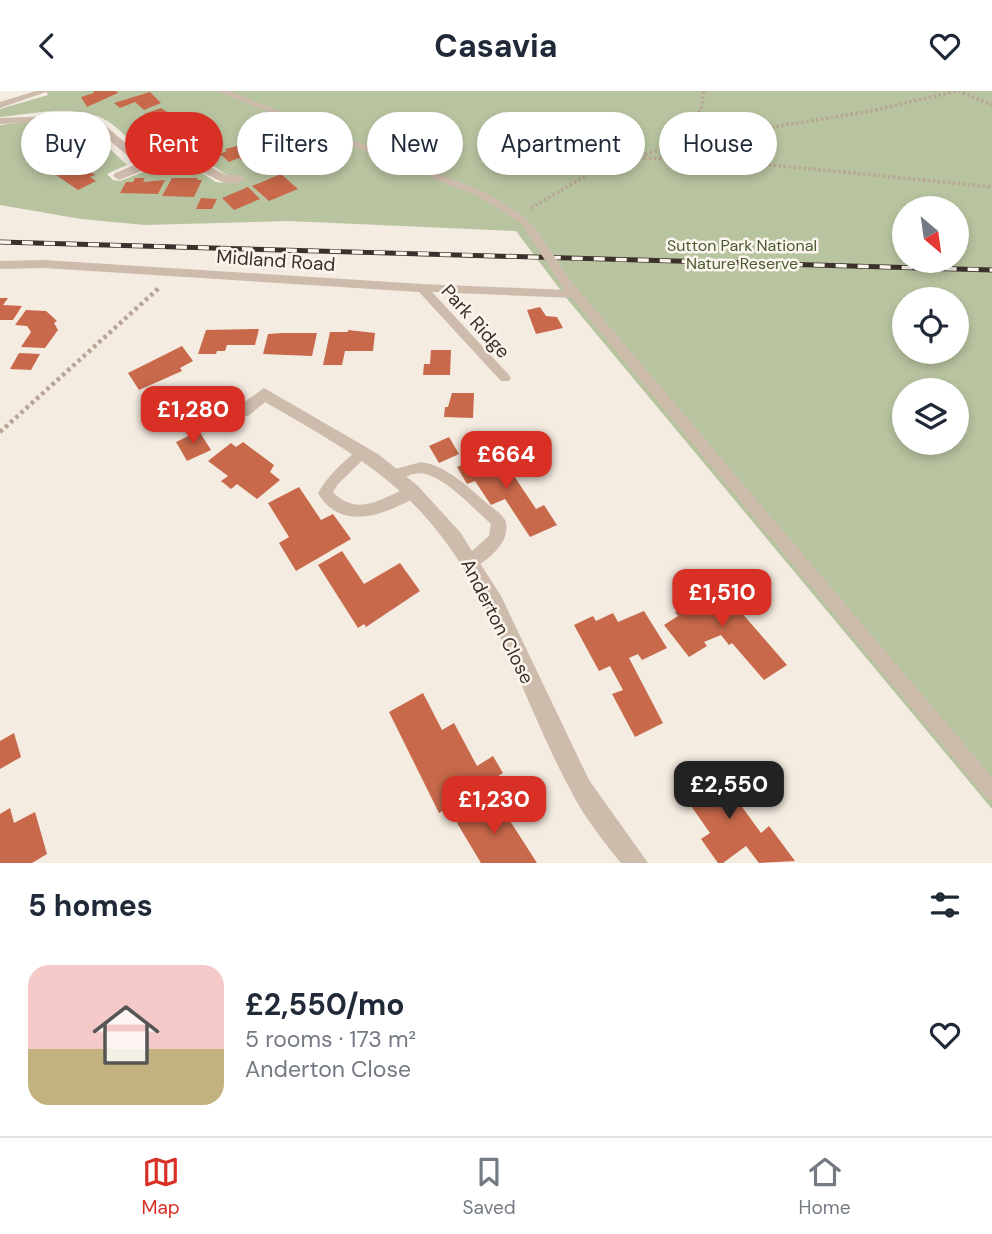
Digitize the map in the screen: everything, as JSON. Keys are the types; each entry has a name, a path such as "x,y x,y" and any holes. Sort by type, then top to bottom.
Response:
{"street":[{"path":"0,121 80,118 97,124 125,148"},
{"path":"119,176 125,173"},
{"path":"217,175 224,179 239,179"},
{"name":"Anderton Close","path":"242,412 264,394 363,453 428,506 470,562 488,592 576,778 600,817 636,863"}],"lane":[{"path":"0,105 45,91"},
{"path":"221,91 483,195 517,216 531,230 570,288 992,791"},
{"name":"Midland Road","path":"0,265 58,265 422,288 550,293 570,288"},
{"name":"Park Ridge","path":"422,288 505,378"},
{"path":"363,453 333,480 325,493 331,501 357,512 372,511 384,508 412,492"},
{"path":"393,475 410,468 426,468 444,478 498,521 499,529 494,543 470,562"}],"path":[{"path":"699,112 704,91"},
{"path":"777,126 851,115 957,91 992,105"},
{"path":"645,158 722,160 992,187"},
{"path":"517,216 587,175"},
{"path":"0,432 156,293"}],"green space":[{"name":"Sutton Park National Nature Reserve","path":"46,91 992,91 992,809 568,300 516,231 288,221 145,225 81,219 0,205 0,125 21,123 21,175 108,175 113,180 120,181 136,175 206,175 216,182 244,180 238,175 233,176 223,172 223,112 125,112 125,135 111,123 111,112 21,112 21,114 0,117 0,109 48,95"},
{"name":"Sutton Park National Nature Reserve","path":"111,150 125,163 125,166 111,172"}],"building":[{"path":"93,91 118,93 87,107 81,97 94,93"},
{"path":"150,92 161,103 144,110 135,102 120,108 114,103"},
{"path":"161,108 167,112 150,112"},
{"path":"237,146 237,159 229,162 223,157 223,153 227,151 225,149"},
{"path":"56,175 95,175 90,177 96,181 78,190"},
{"path":"282,175 298,189 269,201 252,186"},
{"path":"135,178 145,178 143,182 165,180 158,194 120,193 126,182 133,182"},
{"path":"172,178 202,180 194,197 162,196"},
{"path":"248,187 260,199 234,210 222,198"},
{"path":"201,198 217,199 212,209 196,209"},
{"path":"0,298 8,298 3,305 22,306 13,320 0,320"},
{"path":"540,307 546,316 557,317 563,328 536,334 527,310"},
{"path":"26,310 46,311 57,321 54,323 58,330 45,348 21,347 31,332 27,326 15,325"},
{"path":"259,329 255,345 227,345 225,351 217,351 216,354 198,354 206,330"},
{"path":"348,330 375,333 373,351 345,351 342,365 323,365 330,332"},
{"path":"317,333 312,356 263,354 268,334"},
{"path":"182,346 193,361 180,368 182,371 139,390 128,373"},
{"path":"431,350 451,350 450,375 423,375 424,364 430,364"},
{"path":"19,353 40,354 31,370 10,369"},
{"path":"452,393 474,393 473,418 444,417 445,407 448,407"},
{"path":"199,431 211,450 187,461 176,442"},
{"path":"449,437 459,454 439,463 429,446"},
{"path":"243,442 274,465 270,472 280,480 257,499 237,484 231,489 221,481 228,476 208,461 231,443 236,447"},
{"path":"496,449 536,509 544,505 557,525 530,537 505,499 491,505 475,481 467,484 457,467"},
{"path":"299,487 321,520 333,514 351,539 296,571 279,543 289,537 268,503"},
{"path":"342,551 364,584 400,563 420,591 366,627 364,624 358,628 318,565"},
{"path":"706,580 721,598 726,595 787,665 764,680 732,643 729,645 721,635 704,642 707,646 689,657 664,625 678,616 675,612 693,601 685,592"},
{"path":"644,611 667,648 642,660 638,654 629,658 663,723 635,737 612,694 623,690 610,666 599,671 574,625 593,616 596,621 613,613 618,622"},
{"path":"423,693 442,730 454,723 477,766 493,756 503,773 439,813 389,712"},
{"path":"14,733 21,757 0,769 0,741"},
{"path":"710,763 761,833 769,826 795,861 759,863 746,846 723,863 718,863 701,839 710,833 677,786"},
{"path":"494,796 537,863 481,863 457,823"},
{"path":"10,808 14,823 35,812 47,854 32,863 0,863 0,814"}],"railway":[{"path":"0,242 992,270"}]}
